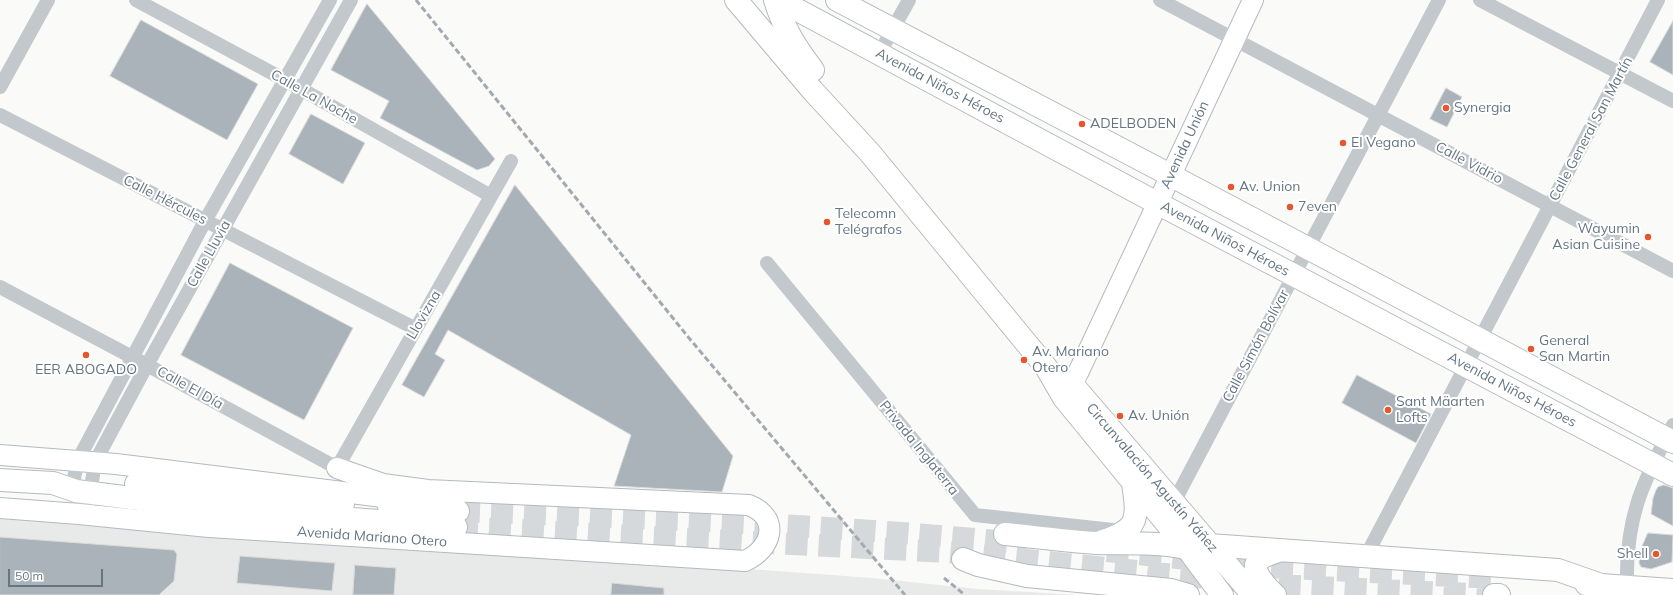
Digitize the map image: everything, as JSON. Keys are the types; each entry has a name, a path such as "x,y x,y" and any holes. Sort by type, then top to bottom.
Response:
{"main road":[{"name":"Circunvalación Agustín Yáñez","path":"736,0 813,91 870,153 1046,367 1174,502 1253,595"},
{"name":"Circunvalación Agustín Yáñez","path":"775,0 790,38 819,77 870,153"},
{"name":"Avenida Niños Héroes","path":"779,0 1157,203 1673,475"},
{"name":"Avenida Niños Héroes","path":"837,0 1480,340 1671,435"},
{"name":"Avenida Unión","path":"1068,391 1253,0"},
{"name":"Circunvalación Agustín Yáñez","path":"1068,391 1133,483 1186,547 1222,595"},
{"path":"0,455 84,477 453,516"},
{"name":"Avenida Mariano Otero","path":"0,508 83,514 209,527 745,561 759,553 768,538 770,530 768,520 764,515 760,511 749,506 428,490 383,484 336,468"},
{"path":"0,480 53,483 84,477 375,496 453,516"},
{"path":"1096,542 1120,535 1126,531 1134,521 1136,512 1133,483"},
{"path":"1005,534 1096,542 1186,547 1202,555 1217,567 1241,595"},
{"path":"1209,544 1558,570 1602,586"},
{"path":"1275,595 1259,577 1256,570 1256,565 1258,561 1264,557 1281,550"},
{"path":"963,559 978,565 1027,576 1171,590 1188,595"},
{"path":"1496,589 1602,586 1673,590"}],"street":[{"path":"0,86 48,0"},
{"name":"Calle La Noche","path":"136,0 285,80 491,196"},
{"name":"Calle Lluvia","path":"84,477 132,357 205,221 330,0"},
{"name":"Calle Lluvia","path":"84,477 351,0"},
{"path":"879,54 909,0"},
{"name":"Calle Vidrio","path":"1160,0 1673,271"},
{"name":"Calle Simón Bolívar","path":"1174,502 1439,0"},
{"path":"1480,0 1673,101"},
{"name":"Calle General San Martín","path":"1366,556 1658,0"},
{"name":"Calle Hércules","path":"0,115 416,330"},
{"name":"Llovizna","path":"336,468 416,330 510,161"},
{"name":"Privada Inglaterra","path":"767,263 975,516 1126,531"},
{"name":"Calle El Día","path":"0,287 336,468 375,496"},
{"path":"1627,587 1627,564 1632,520 1637,500 1653,464 1671,435"},
{"path":"83,514 84,477"}],"shaded area":[{"path":"0,514 872,578 978,589 1078,595 0,595"}],"building":[{"path":"367,4 495,159 489,166 477,170 380,118 389,101 331,70"},
{"path":"141,20 258,84 227,140 110,76"},
{"path":"1673,21 1673,75 1650,62"},
{"name":"Synergia","path":"1446,88 1462,97 1447,127 1430,119"},
{"path":"311,114 365,143 343,184 289,154"},
{"path":"515,185 733,456 722,492 614,486 631,435 448,330 435,354 445,360 424,397 402,385"},
{"path":"230,263 353,328 304,420 181,355"},
{"name":"Sant Mäarten Lofts","path":"1357,375 1431,414 1416,443 1342,403"},
{"name":"Shell","path":"1664,485 1673,488 1673,526 1651,514 1653,498 1656,490 1658,487"},
{"name":"Shell","path":"1648,533 1673,535 1672,562 1651,569 1641,567 1639,563 1640,551"},
{"path":"0,537 174,550 177,554 174,581 159,595 0,595"},
{"path":"240,556 335,563 332,591 237,583"},
{"path":"355,565 396,568 394,595 353,595"},
{"path":"612,583 664,588 664,595 611,595"}],"tunnel":[{"path":"458,511 814,527 956,537 1027,544"},
{"path":"456,527 948,552 1275,585 1494,595"},
{"path":"1107,551 1267,567 1495,578"}],"railway":[{"path":"416,0 689,338 905,595"},
{"path":"944,578 965,595"}],"place":[{"name":"Synergia","path":"1446,108"},
{"name":"ADELBODEN","path":"1082,124"},
{"name":"El Vegano","path":"1343,143"},
{"name":"Av. Union","path":"1231,187"},
{"name":"7even","path":"1290,207"},
{"name":"Telecomn Telégrafos","path":"827,222"},
{"name":"Wayumin Asian Cuisine","path":"1648,237"},
{"name":"General San Martin","path":"1531,349"},
{"name":"EER ABOGADO","path":"86,355"},
{"name":"Av. Mariano Otero","path":"1024,360"},
{"name":"Sant Mäarten Lofts","path":"1388,410"},
{"name":"Av. Unión","path":"1120,416"},
{"name":"Shell","path":"1656,554"}]}
